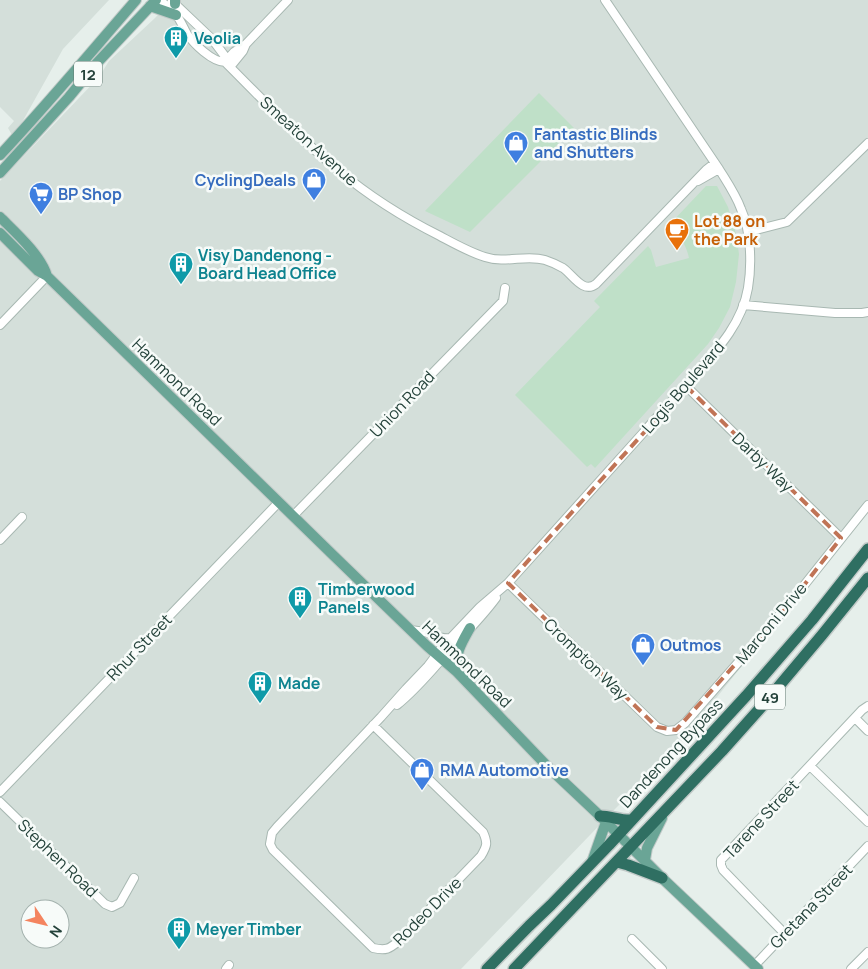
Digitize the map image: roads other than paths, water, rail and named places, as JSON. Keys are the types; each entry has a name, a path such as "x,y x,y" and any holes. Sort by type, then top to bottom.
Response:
{"highway":[{"name":"Dandenong Bypass","path":"487,969 619,835 746,696 812,620 868,550"},
{"name":"49","path":"514,969 666,812 764,705 868,578"},
{"path":"603,819 609,816 632,820"},
{"path":"617,862 662,878"}],"main road":[{"path":"121,17 121,9 126,0"},
{"name":"12","path":"0,155 136,0"},
{"path":"155,2 174,5"},
{"name":"12","path":"0,174 96,64 155,2"},
{"name":"Hammond Road","path":"0,217 22,239 44,266 47,276"},
{"name":"Hammond Road","path":"0,233 38,271 47,276 439,657 457,672 547,766 756,967"},
{"path":"457,672 456,657 470,628"},
{"path":"645,860 650,841 666,812"},
{"path":"592,863 603,819"}],"street":[{"path":"227,64 234,52 246,44 288,0"},
{"name":"Logis Boulevard","path":"439,657 486,611 506,585 722,345 734,326 748,288 750,270 748,232 742,210 717,166 605,0"},
{"name":"Smeaton Avenue","path":"174,5 212,40 224,55 227,64"},
{"name":"Smeaton Avenue","path":"174,5 189,36 198,46 217,60 227,64 314,150 339,171 396,212 425,229 486,258 499,260 526,258 544,260 562,268 586,287 594,286 706,170 717,166"},
{"path":"748,232 787,222 868,143"},
{"path":"0,325 47,276"},
{"name":"Union Road","path":"293,516 503,302 505,288"},
{"path":"743,305 835,313 868,312"},
{"name":"Darby Way","path":"686,386 841,538"},
{"name":"Rhur Street","path":"0,792 279,502"},
{"name":"Marconi Drive","path":"667,732 676,730 685,723 703,704 786,608 868,505"},
{"path":"0,540 22,517"},
{"name":"Logis Boulevard","path":"439,657 451,638 506,585"},
{"name":"Crompton Way","path":"506,585 657,727 667,732"},
{"path":"411,630 442,638 451,638"},
{"name":"Rodeo Drive","path":"374,725 483,832 487,842 481,856 406,934 389,949 381,950 373,948 364,940 273,850 270,844 272,833 277,827 374,725 382,717 406,689 439,657"},
{"name":"Tarene Street","path":"785,934 724,870 721,863 723,857 868,706"},
{"path":"855,718 868,731"},
{"path":"810,766 868,822"},
{"name":"Stephen Road","path":"0,802 105,904 112,907 120,903 134,878"},
{"name":"Gretana Street","path":"756,967 868,846"},
{"path":"632,939 662,969"},
{"path":"851,969 868,952"}],"place":[{"name":"Veolia","path":"176,59"},
{"name":"Fantastic Blinds and Shutters","path":"516,164"},
{"name":"CyclingDeals","path":"314,201"},
{"name":"BP Shop","path":"41,215"},
{"name":"Lot 88 on the Park","path":"677,251"},
{"name":"Visy Dandenong - Board Head Office","path":"181,285"},
{"name":"Timberwood Panels","path":"300,619"},
{"name":"Outmos","path":"643,666"},
{"name":"Made","path":"260,704"},
{"name":"RMA Automotive","path":"422,791"},
{"name":"Meyer Timber","path":"179,950"}]}
